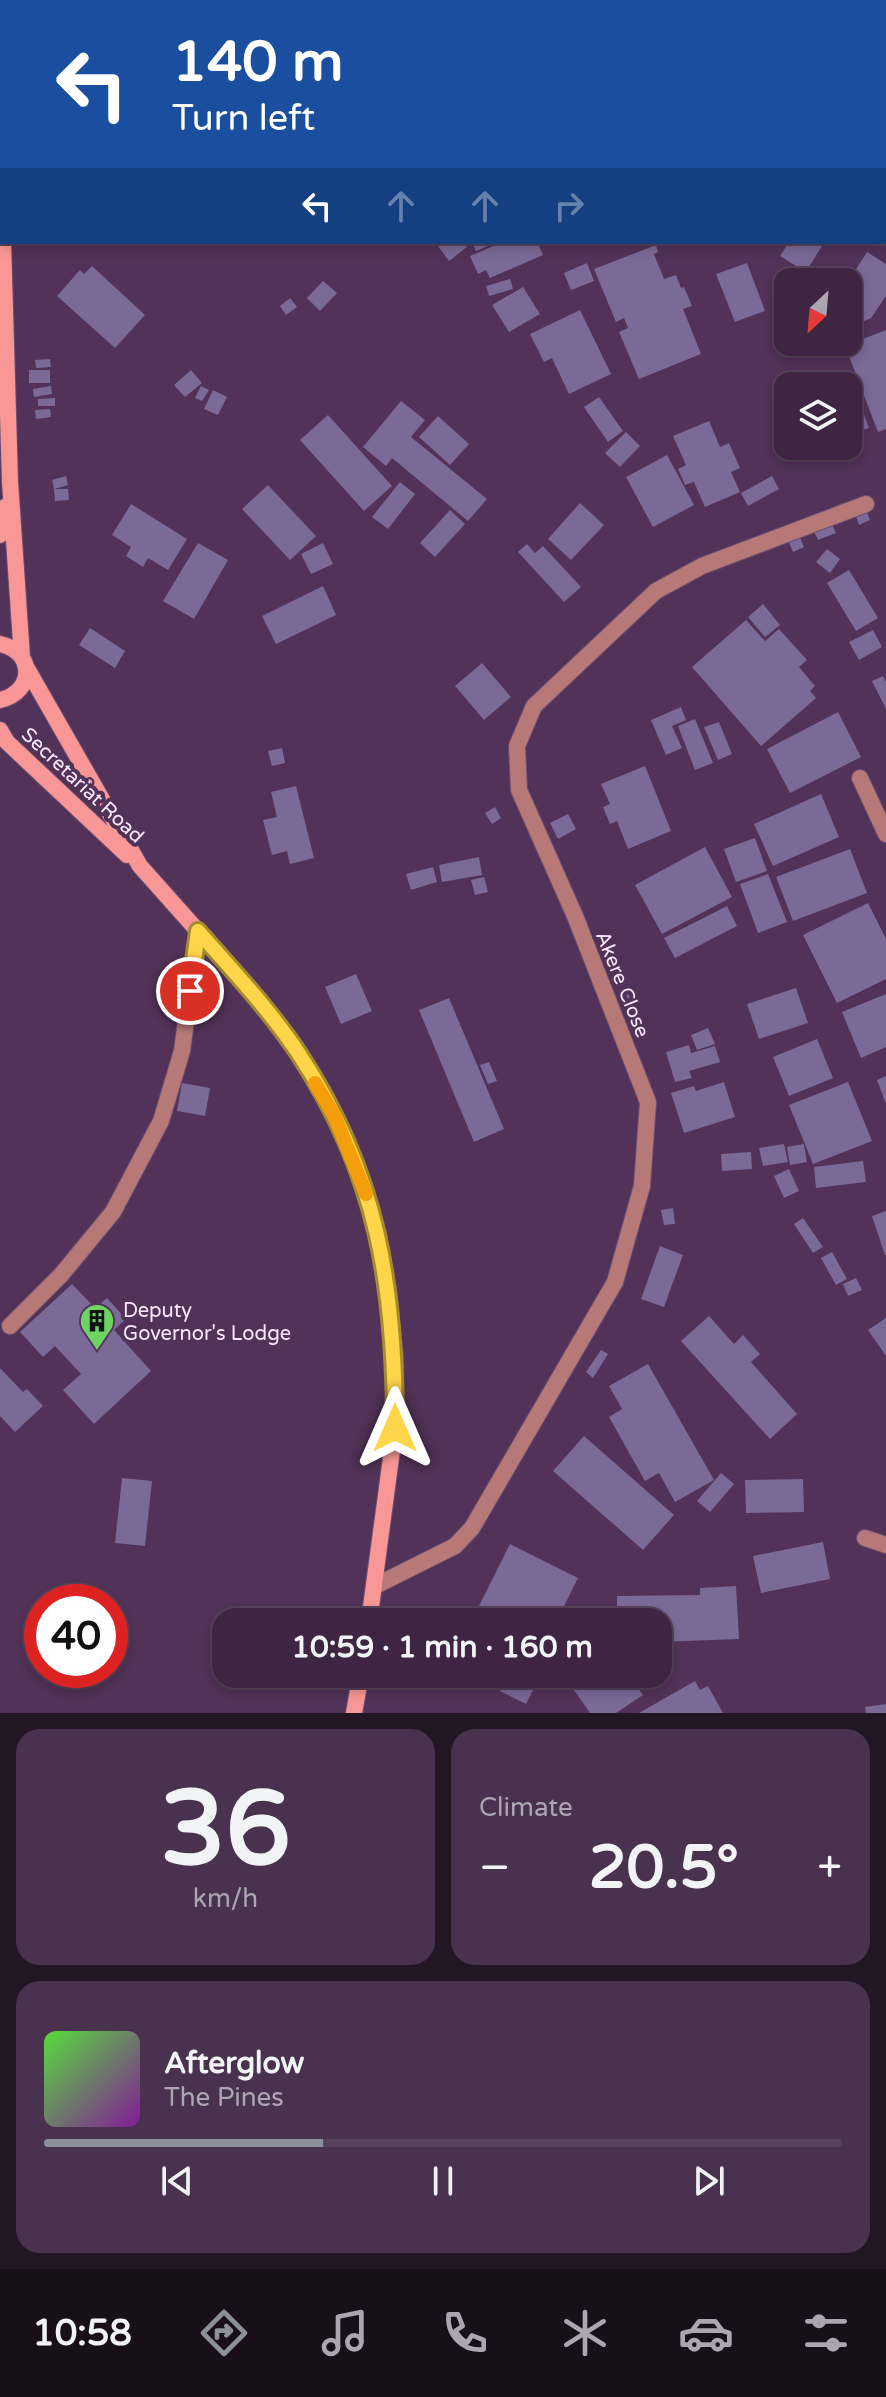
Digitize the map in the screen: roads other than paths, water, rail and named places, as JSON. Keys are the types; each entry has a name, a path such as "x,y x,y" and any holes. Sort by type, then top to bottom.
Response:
{"street":[{"path":"0,700 15,695 21,689 27,673 10,482 3,244"},
{"path":"0,535 10,482"},
{"name":"Akere Close","path":"375,1586 455,1546 472,1528 615,1282 642,1186 648,1102 575,916 519,790 517,746 534,706 656,591 702,566 866,504"},
{"path":"0,644 10,646 24,661 140,866 253,993 299,1055 334,1115 360,1175 378,1234 395,1358 395,1428 371,1608"},
{"name":"Secretariat Road","path":"0,730 15,751 140,866"},
{"path":"860,778 886,834"},
{"path":"10,1326 61,1275 113,1212 161,1121 182,1051 198,931"},
{"path":"865,1538 886,1545"},
{"path":"354,1713 358,1688"}],"place":[{"name":"Deputy Governor's Lodge","path":"97,1352"}]}
